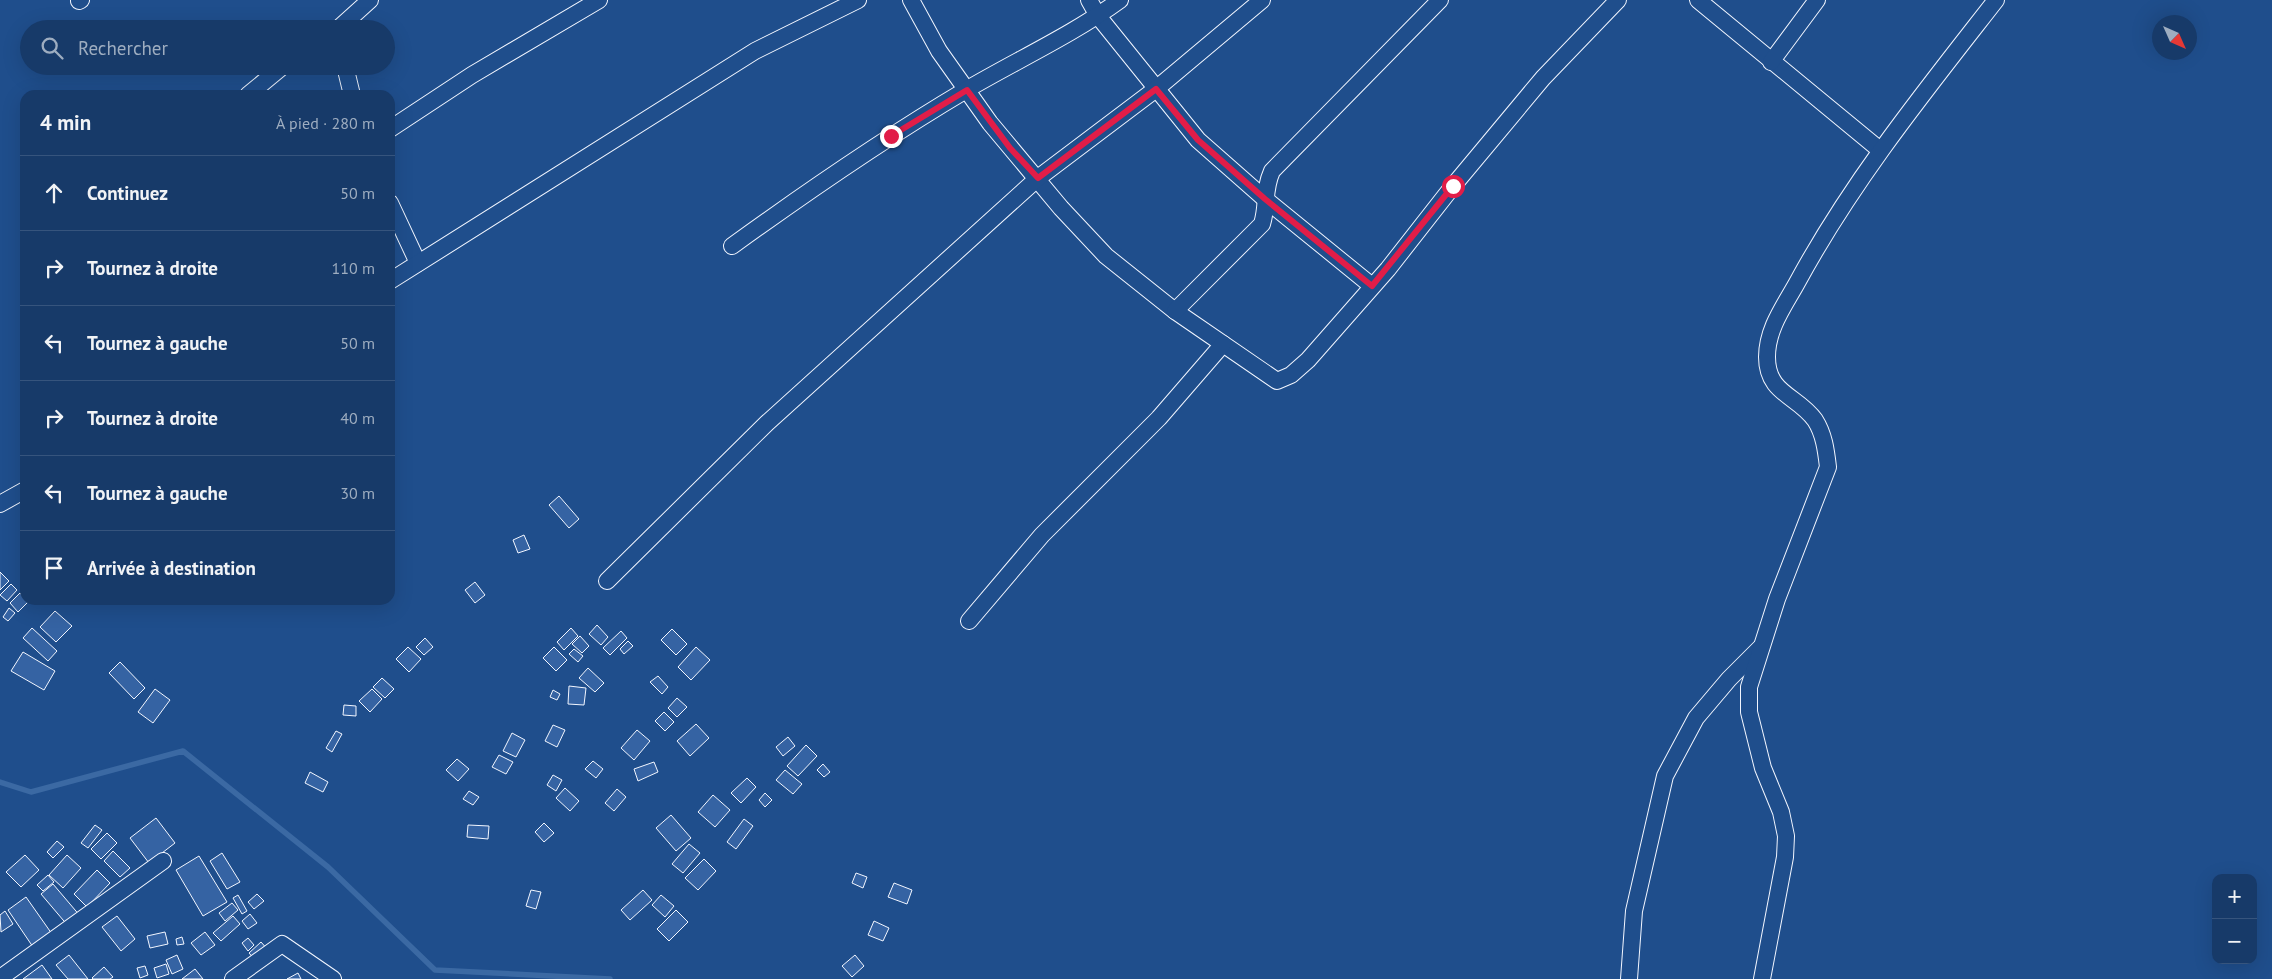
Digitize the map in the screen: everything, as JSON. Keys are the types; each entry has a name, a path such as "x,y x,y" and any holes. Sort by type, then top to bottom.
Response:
{"street":[{"path":"348,20 370,0"},
{"path":"395,125 472,75 599,0"},
{"path":"395,278 755,51 858,0"},
{"path":"911,0 939,51 1010,148 1038,178 1061,208 1106,256 1175,311 1277,380 1291,375 1308,360 1372,286 1537,86 1618,0"},
{"path":"1089,0 1098,16 1198,140 1265,199 1372,286"},
{"path":"732,246 891,136 967,90 1098,16 1120,0"},
{"path":"607,581 767,422 1038,178 1156,89 1262,0"},
{"path":"1175,311 1262,224 1266,212 1266,185 1272,171 1440,0"},
{"path":"1698,0 1880,150"},
{"path":"1771,62 1817,0"},
{"path":"1762,979 1784,857 1786,836 1781,812 1763,768 1749,712 1749,687 1777,599 1828,466 1826,445 1814,419 1774,385 1768,373 1767,356 1770,331 1825,230 1880,150 1996,0"},
{"path":"254,90 272,75"},
{"path":"347,75 351,90"},
{"path":"395,214 418,263"},
{"path":"969,621 1042,535 1159,418 1223,344"},
{"path":"0,504 20,493"},
{"path":"1629,979 1634,911 1665,776 1696,718 1729,679 1762,647"},
{"path":"0,978 163,861"},
{"path":"233,979 282,944 333,979"}],"building":[{"path":"559,496 579,519 569,528 549,505"},
{"path":"524,535 530,549 518,553 513,540"},
{"path":"0,572 9,581 0,590"},
{"path":"475,582 485,595 475,603 465,590"},
{"path":"11,584 17,590 7,601 0,595"},
{"path":"20,593 20,605 25,605 18,612 10,603"},
{"path":"9,608 15,613 8,621 3,617"},
{"path":"55,611 72,626 56,642 40,627"},
{"path":"597,625 608,637 601,645 589,634"},
{"path":"32,628 57,651 48,661 23,638"},
{"path":"571,628 578,636 564,650 557,642"},
{"path":"672,629 687,644 676,655 661,640"},
{"path":"621,631 627,638 610,655 603,648"},
{"path":"580,636 589,646 582,653 572,644"},
{"path":"425,638 433,647 424,655 416,647"},
{"path":"628,641 633,646 624,654 620,649"},
{"path":"408,647 421,659 409,672 396,659"},
{"path":"554,647 567,660 556,671 543,658"},
{"path":"696,647 710,660 691,680 678,667"},
{"path":"574,649 583,656 578,662 569,654"},
{"path":"23,652 55,671 44,690 11,671"},
{"path":"120,662 145,688 134,699 109,673"},
{"path":"588,668 604,683 595,692 579,678"},
{"path":"658,676 668,687 662,694 650,682"},
{"path":"382,678 394,689 385,698 373,687"},
{"path":"569,686 586,688 584,705 568,704"},
{"path":"155,689 170,700 153,723 138,712"},
{"path":"372,689 382,699 370,712 359,701"},
{"path":"553,690 560,694 557,700 550,697"},
{"path":"677,698 687,707 677,717 668,708"},
{"path":"344,705 356,706 356,716 343,715"},
{"path":"664,712 674,722 665,731 655,721"},
{"path":"696,724 709,738 690,756 677,741"},
{"path":"553,725 565,730 557,747 545,741"},
{"path":"637,730 650,741 634,760 621,748"},
{"path":"336,731 342,734 332,752 326,748"},
{"path":"512,733 525,740 516,757 503,751"},
{"path":"788,737 795,746 783,756 776,747"},
{"path":"806,745 817,756 798,776 787,766"},
{"path":"499,755 513,762 506,774 492,767"},
{"path":"457,759 469,769 458,781 446,770"},
{"path":"593,761 603,769 596,778 585,769"},
{"path":"654,762 658,772 638,781 634,769"},
{"path":"823,764 830,772 824,777 817,770"},
{"path":"785,770 802,784 793,794 776,780"},
{"path":"310,772 328,782 323,792 305,783"},
{"path":"553,775 562,780 556,791 547,785"},
{"path":"747,778 756,787 741,803 731,793"},
{"path":"565,788 579,801 570,811 556,798"},
{"path":"617,789 626,797 614,811 605,803"},
{"path":"469,791 479,797 473,805 463,799"},
{"path":"765,793 772,800 765,807 759,800"},
{"path":"713,795 730,810 715,827 698,812"},
{"path":"671,815 691,838 676,851 656,828"},
{"path":"156,818 175,843 149,863 130,838"},
{"path":"744,819 753,826 736,849 727,842"},
{"path":"544,823 554,833 544,842 535,832"},
{"path":"95,825 102,830 88,848 81,843"},
{"path":"468,825 489,826 488,839 467,837"},
{"path":"107,833 117,843 101,859 91,849"},
{"path":"57,841 64,847 53,858 47,852"},
{"path":"689,844 700,853 683,873 672,864"},
{"path":"113,851 130,868 120,877 104,861"},
{"path":"222,853 240,882 227,889 210,861"},
{"path":"25,855 39,870 21,887 6,872"},
{"path":"67,855 81,868 63,888 49,875"},
{"path":"199,856 227,902 203,916 176,870"},
{"path":"704,859 716,871 698,890 685,878"},
{"path":"97,870 110,883 87,907 74,894"},
{"path":"856,873 867,877 863,888 852,883"},
{"path":"48,875 54,882 43,891 37,885"},
{"path":"894,883 912,890 907,904 888,897"},
{"path":"53,884 81,917 69,927 41,894"},
{"path":"531,890 541,892 536,909 526,906"},
{"path":"643,890 652,900 630,920 621,910"},
{"path":"257,894 264,901 254,909 248,902"},
{"path":"238,895 247,911 242,914 233,898"},
{"path":"661,895 674,906 665,917 652,905"},
{"path":"26,897 52,934 33,947 8,910"},
{"path":"232,903 238,910 225,921 219,913"},
{"path":"676,910 688,922 669,941 657,929"},
{"path":"5,911 13,924 1,932 0,915"},
{"path":"250,914 257,923 248,929 242,921"},
{"path":"117,916 135,939 121,951 102,927"},
{"path":"233,916 240,924 221,941 213,933"},
{"path":"874,921 889,928 883,941 868,935"},
{"path":"165,932 168,944 150,948 147,936"},
{"path":"205,932 215,945 201,955 191,943"},
{"path":"182,937 184,944 177,945 176,939"},
{"path":"248,938 254,945 248,951 242,943"},
{"path":"261,942 268,950 256,961 249,953"},
{"path":"69,955 88,979 68,979 56,965"},
{"path":"177,955 183,969 172,974 166,960"},
{"path":"855,955 864,966 852,977 842,966"},
{"path":"166,964 169,974 157,978 154,968"},
{"path":"42,965 52,979 23,979"},
{"path":"145,966 148,975 140,978 137,968"},
{"path":"104,967 113,977 110,979 92,978"},
{"path":"195,969 203,979 182,979"},
{"path":"298,973 301,979 287,979"}],"waterway":[{"path":"0,782 31,792 183,751 328,867 435,970 610,979"}],"route":[{"path":"891,136 967,90 1010,148 1038,178 1156,89 1198,140 1265,199 1372,286 1388,269 1453,186"}]}
